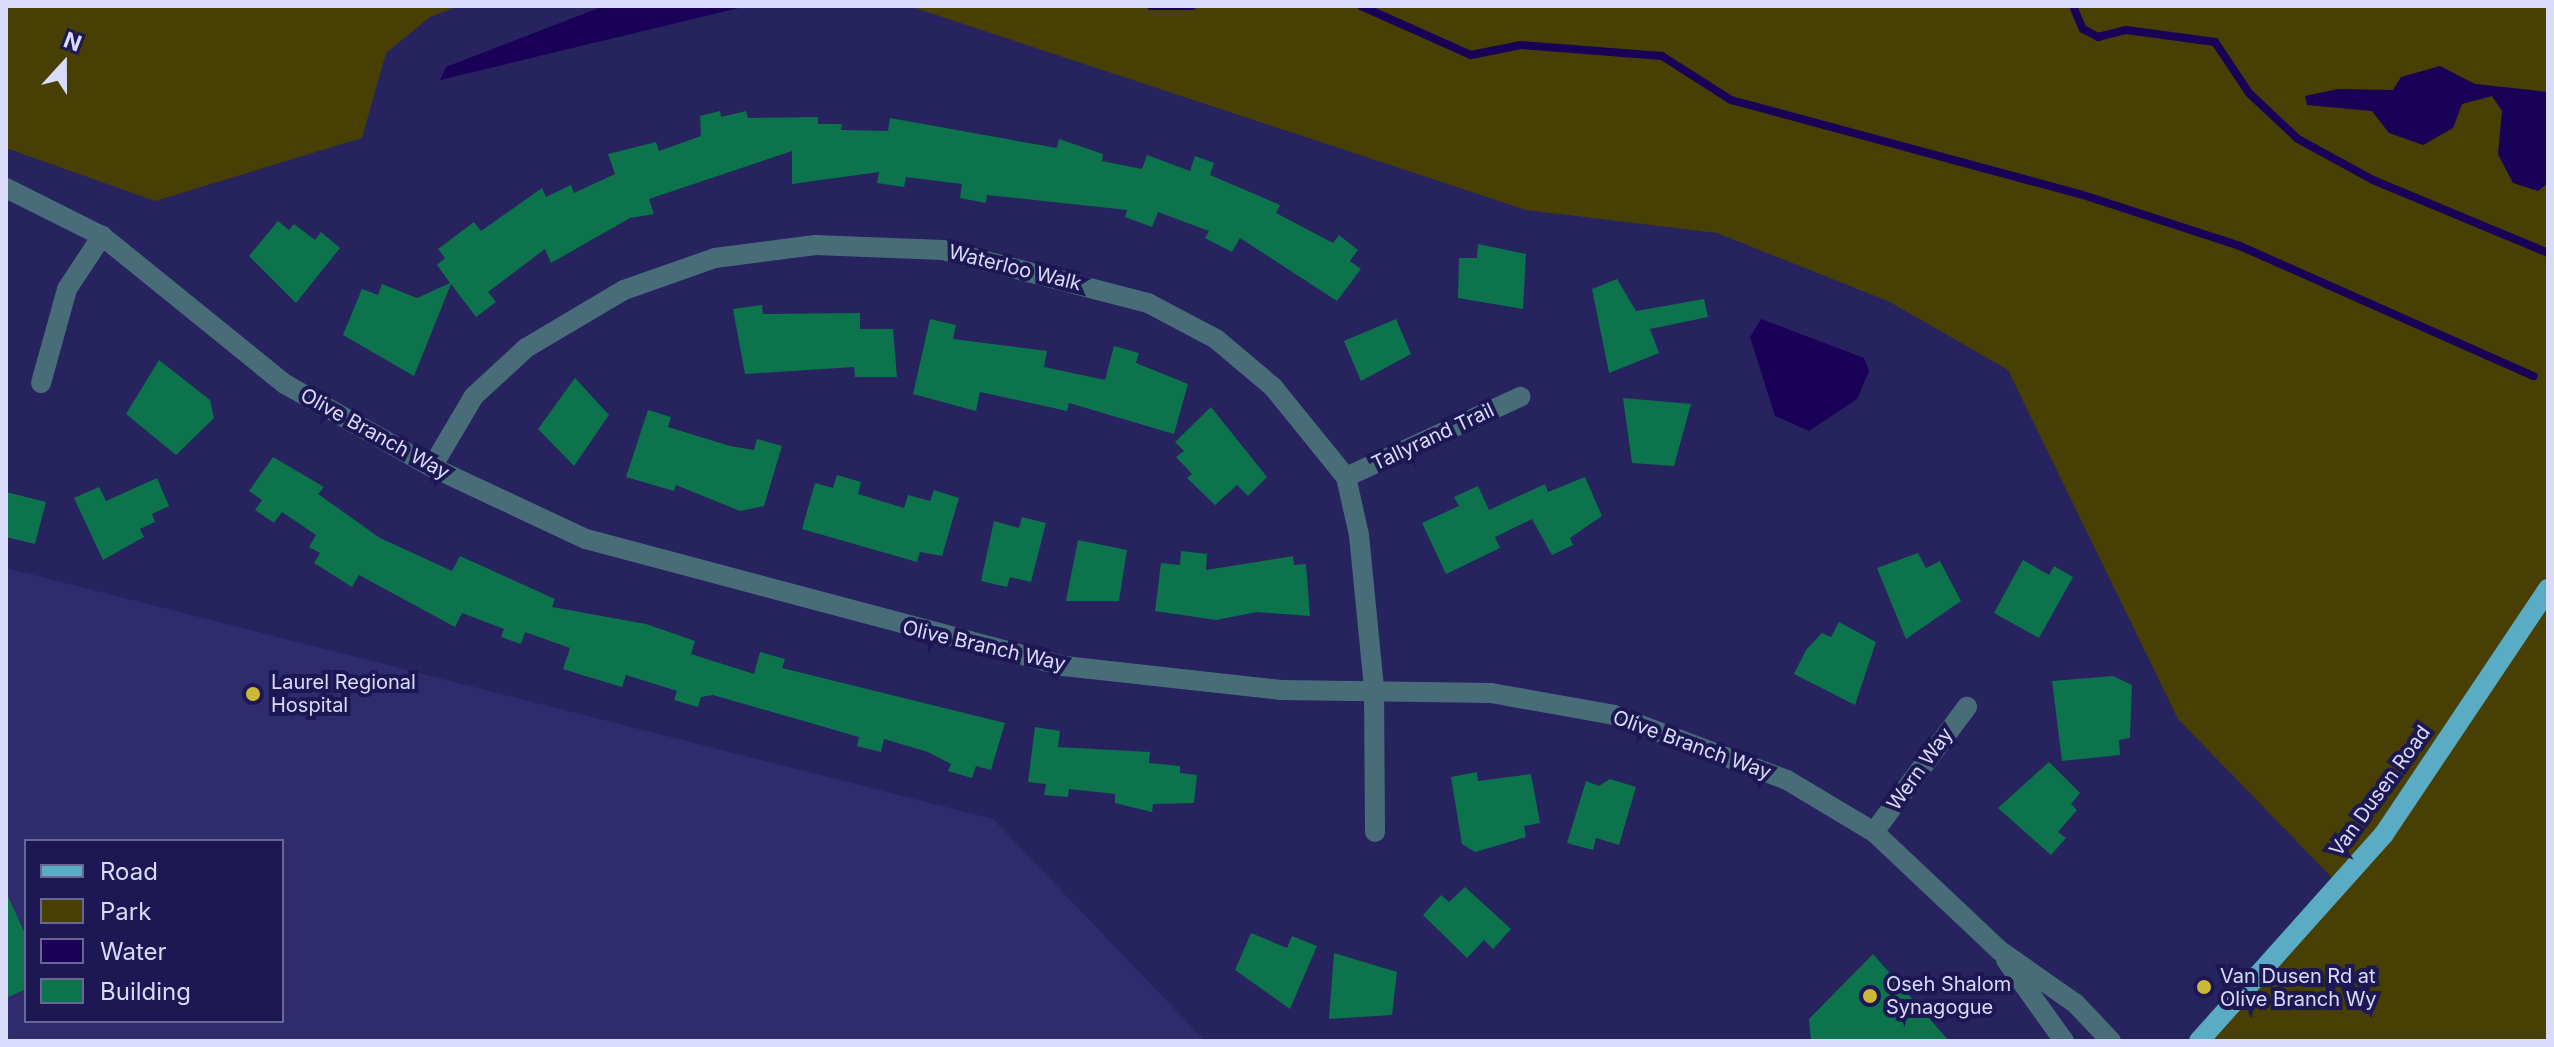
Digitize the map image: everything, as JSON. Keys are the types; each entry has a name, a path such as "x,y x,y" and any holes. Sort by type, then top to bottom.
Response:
{"main road":[{"name":"Van Dusen Road","path":"2199,1041 2384,834 2548,589"}],"street":[{"name":"Olive Branch Way","path":"6,188 102,236 285,384 432,467 586,539 1019,655 1164,681 1491,693 1614,715 1787,780 1874,832 1999,950 2076,1004 2111,1041"},
{"path":"41,383 67,289 102,236"},
{"name":"Waterloo Walk","path":"432,467 474,396 526,348 600,305 715,258 815,245 943,250 1148,303 1216,339 1273,387 1346,477 1359,535 1374,687 1375,832"},
{"name":"Tallyrand Trail","path":"1346,477 1520,397"},
{"name":"Wern Way","path":"1874,832 1967,707"},
{"name":"Olive Branch Way","path":"1999,950 2064,1041"}],"shaded area":[{"name":"Laurel Regional Hospital","path":"6,568 993,819 1205,1041 6,1041"}],"green space":[{"path":"6,6 459,6 430,17 386,53 362,138 155,201 6,148"},
{"path":"909,6 2548,6 2548,1041 2199,1041 2340,886 2178,719 2008,370 1890,302 1717,233 1526,210"}],"water":[{"path":"604,6 747,6 440,80 446,67"},
{"path":"2440,66 2475,84 2548,92 2548,183 2538,191 2513,183 2498,154 2502,111 2492,96 2462,104 2453,128 2423,145 2389,133 2372,111 2307,105 2305,96 2338,89 2393,90 2401,77"},
{"path":"1761,319 1864,358 1869,371 1857,399 1809,431 1775,416 1750,337"}],"building":[{"path":"720,111 721,117 746,111 748,118 818,117 818,124 842,124 841,130 888,131 890,118 1057,148 1059,139 1103,154 1102,161 1142,169 1147,155 1190,171 1195,156 1214,163 1210,175 1280,205 1276,213 1333,243 1339,235 1358,250 1350,261 1361,269 1337,301 1240,238 1232,252 1205,238 1209,231 1158,212 1152,227 1125,217 1127,210 987,195 986,203 960,198 962,184 906,177 904,187 877,183 879,172 792,184 792,151 649,199 654,214 630,218 551,263 545,249 488,292 496,302 476,317 451,284 414,376 343,335 362,289 378,295 382,284 417,298 450,283 437,265 445,258 438,249 474,222 481,231 542,188 546,197 571,185 574,193 615,174 608,154 656,142 659,151 701,136 700,116"},
{"path":"278,221 289,230 294,224 315,240 321,232 340,248 296,303 249,256"},
{"path":"1478,244 1526,254 1523,309 1458,298 1459,258 1477,258"},
{"path":"1617,279 1636,311 1704,299 1708,317 1650,329 1659,353 1609,373 1592,289"},
{"path":"762,305 763,314 860,313 860,329 893,329 897,377 855,377 854,367 745,374 733,309"},
{"path":"930,319 956,325 953,339 1047,351 1044,367 1105,380 1114,346 1139,353 1136,363 1188,384 1174,434 1069,403 1067,411 980,392 976,411 913,394"},
{"path":"1396,319 1411,354 1361,381 1344,341"},
{"path":"159,360 210,400 214,418 176,455 126,414"},
{"path":"575,378 609,415 574,466 538,429"},
{"path":"1623,398 1691,404 1674,466 1632,463"},
{"path":"1211,407 1267,477 1248,496 1237,485 1215,505 1187,478 1192,474 1176,457 1184,451 1175,442"},
{"path":"648,410 671,417 668,427 730,446 754,450 757,439 782,446 764,506 740,511 676,485 674,491 626,477"},
{"path":"273,457 324,487 318,494 380,538 452,571 460,556 555,599 552,607 646,624 695,641 691,654 754,674 760,652 785,659 782,668 1005,723 991,770 976,766 972,778 948,771 951,764 928,752 884,739 881,752 857,746 859,737 713,695 701,697 698,707 674,700 677,691 626,675 622,687 563,669 570,648 525,632 521,644 501,637 504,629 462,613 455,627 359,575 352,587 314,563 320,553 309,547 316,535 282,512 274,523 255,510 262,500 249,491"},
{"path":"837,475 861,482 858,494 904,508 908,495 930,501 934,490 959,498 942,556 920,552 917,562 802,529 815,483 833,488"},
{"path":"1585,477 1602,516 1570,538 1573,545 1552,555 1532,519 1495,537 1500,548 1446,574 1422,523 1459,506 1454,497 1478,486 1489,510 1545,484 1548,492"},
{"path":"157,478 169,506 152,514 155,522 140,529 144,537 103,560 74,498 99,487 106,501"},
{"path":"6,492 46,502 35,544 6,537"},
{"path":"1022,517 1046,523 1031,582 1010,577 1007,587 981,581 994,521 1019,528"},
{"path":"1078,540 1127,550 1119,601 1066,601"},
{"path":"1181,551 1207,554 1206,570 1293,556 1294,565 1306,564 1310,616 1257,612 1216,620 1155,611 1161,563 1180,565"},
{"path":"1918,553 1926,568 1940,561 1961,601 1906,639 1877,568"},
{"path":"2023,560 2049,575 2054,566 2073,577 2039,638 1994,613"},
{"path":"1839,622 1876,642 1855,705 1794,674 1806,650 1822,633 1831,637"},
{"path":"2113,676 2132,685 2130,738 2119,740 2120,755 2062,761 2052,681"},
{"path":"1035,727 1060,731 1058,747 1150,752 1149,763 1180,766 1180,773 1197,775 1194,803 1153,804 1152,812 1115,803 1115,794 1069,789 1068,797 1044,795 1046,784 1028,782"},
{"path":"2049,762 2080,793 2071,804 2077,810 2058,832 2066,838 2051,855 1998,808"},
{"path":"1477,772 1478,781 1531,774 1540,823 1524,826 1526,837 1475,852 1462,844 1451,777"},
{"path":"1610,779 1636,787 1619,845 1596,838 1593,850 1567,843 1586,781 1599,786"},
{"path":"1465,887 1511,929 1493,949 1484,940 1467,958 1423,915 1441,895 1449,902"},
{"path":"6,892 24,932 24,990 6,998"},
{"path":"1251,933 1287,948 1292,936 1317,946 1290,1009 1235,970"},
{"path":"1334,953 1397,972 1392,1015 1329,1019"},
{"name":"Oseh Shalom Synagogue","path":"1873,954 1949,1041 1811,1041 1809,1019"}],"waterway":[{"path":"1151,6 1192,6"},
{"path":"1361,6 1471,55 1521,45 1662,56 1731,100 2080,194 2240,246 2534,376"},
{"path":"2073,6 2083,29 2098,37 2126,30 2215,42 2249,93 2298,139 2373,180 2548,253"}],"place":[{"name":"Laurel Regional Hospital","path":"253,694"},
{"name":"Van Dusen Rd at Olive Branch Wy","path":"2204,987"},
{"name":"Oseh Shalom Synagogue","path":"1870,996"}]}
